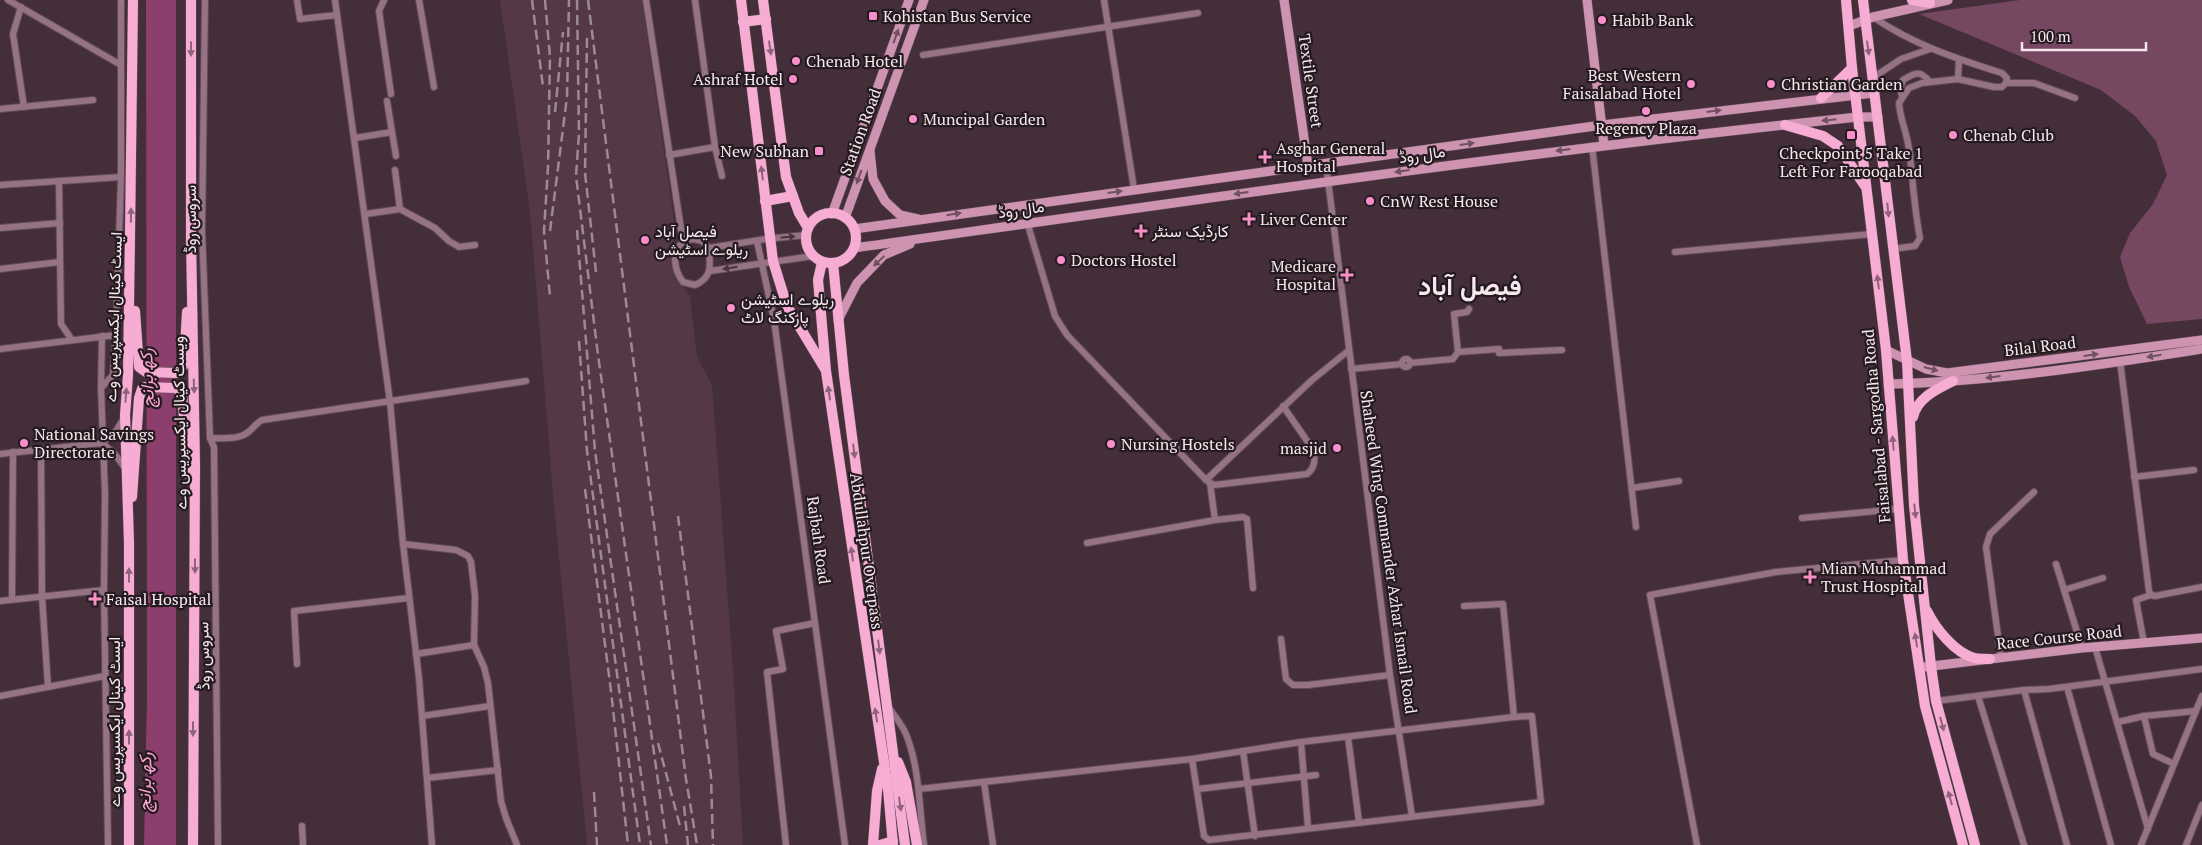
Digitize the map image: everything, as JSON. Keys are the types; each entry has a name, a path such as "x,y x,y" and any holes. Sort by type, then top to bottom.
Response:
{"main road":[{"name":"ایسٹ کینال ایکسپریس وے","path":"128,845 129,543 125,468 125,416 128,375 133,0"},
{"name":"ویسٹ کینال ایکسپریس وے","path":"191,0 191,238 195,548 194,845"},
{"path":"741,0 773,261 787,306 826,371"},
{"path":"763,0 786,177 807,231 806,243 813,256 822,262 833,263 846,258 854,248 854,229 845,218 832,214 818,217 807,231"},
{"name":"Station Road","path":"832,214 909,0"},
{"name":"Station Road","path":"845,218 924,0"},
{"name":"Textile Street","path":"1284,0 1308,166"},
{"path":"1587,0 1604,145"},
{"name":"Faisalabad - Sargodha Road","path":"1846,0 1852,68 1886,350 1903,560 1926,667 1975,845"},
{"name":"Faisalabad - Sargodha Road","path":"1863,0 1869,18 1874,93 1907,361 1914,505 1925,606 1925,706 1963,845"},
{"path":"1912,0 1930,3"},
{"path":"1849,26 1869,18 1948,0"},
{"path":"743,22 766,19"},
{"path":"1821,98 1852,68"},
{"name":"مال روڈ","path":"854,229 1602,125 1874,93"},
{"name":"مال روڈ","path":"854,248 1592,146 1858,117 1878,117"},
{"path":"1785,125 1823,136 1838,146 1866,187"},
{"path":"870,146 873,179 885,201 900,215 926,220"},
{"path":"765,200 793,196"},
{"path":"130,235 138,362 139,367 146,372 176,373 184,365 191,238"},
{"path":"838,321 855,285 884,255 922,238"},
{"name":"Abdullahpur Overpass","path":"822,262 818,280 826,371 884,763 893,843"},
{"name":"Abdullahpur Overpass","path":"833,263 838,321 905,845"},
{"name":"Bilal Road","path":"1886,350 1926,369 1947,373 2202,340"},
{"name":"Bilal Road","path":"1888,384 1953,381 2202,349"},
{"path":"1910,430 1915,408 1935,390 1953,381"},
{"path":"129,543 139,398 145,387 176,388 182,394 184,402 195,548"},
{"path":"1925,606 1936,629 1954,646 1974,658 1996,659"},
{"name":"Race Course Road","path":"1926,667 2082,648 2202,638"},
{"path":"892,744 906,782 916,845"},
{"path":"873,845 877,791 884,763"},
{"path":"880,845 893,843"}],"street":[{"path":"8,0 121,65"},
{"path":"101,388 113,375 116,335 121,177 121,0"},
{"name":"سروس روڈ","path":"205,0 202,230 210,438 214,447 218,845"},
{"path":"297,0 300,19 337,15"},
{"path":"335,0 366,214 390,402 422,716 432,845"},
{"path":"384,0 379,11 391,94"},
{"path":"419,0 434,87"},
{"path":"646,0 683,242"},
{"path":"695,0 715,147 722,176"},
{"path":"1104,0 1134,190"},
{"path":"21,7 13,34 24,107"},
{"path":"923,55 1198,13"},
{"path":"1869,18 1930,49 2002,73 2007,78 2006,83"},
{"path":"1874,77 1901,59 1930,49"},
{"path":"1958,79 1959,60"},
{"path":"1902,96 1900,89 1903,80 1914,73 1919,72 1930,82"},
{"path":"1892,249 1915,246 1920,238 1912,194 1908,141 1900,116 1899,103 1909,88 1930,82 1958,79 1994,87 2002,87 2006,83 2034,83 2075,98"},
{"path":"0,109 93,100"},
{"path":"387,101 396,156"},
{"path":"355,138 392,132"},
{"path":"1592,146 1636,527"},
{"path":"669,155 715,147"},
{"name":"Shaheed Wing Commander Azhar Ismail Road","path":"919,789 1192,759 1301,742 1400,730 1390,675 1326,164"},
{"path":"395,170 400,209"},
{"path":"0,185 121,177"},
{"path":"59,181 61,324 72,340"},
{"path":"1022,205 1055,316 1067,335 1208,482 1215,520"},
{"path":"366,214 400,209 435,228 449,241 459,247 474,245"},
{"path":"0,228 60,223"},
{"path":"709,248 770,239 807,231"},
{"path":"1675,252 1872,234"},
{"path":"694,239 702,241 709,248 710,271 706,279 694,285 683,282 676,270 675,254 683,242 694,239"},
{"name":"Rajbah Road","path":"757,241 774,320 845,845"},
{"path":"710,271 813,256"},
{"path":"0,268 60,262"},
{"path":"1351,370 1402,364 1405,360 1410,363 1453,359 1458,352 1454,314 1466,312 1470,309"},
{"path":"0,349 116,335"},
{"path":"102,336 101,388 105,494 104,590 108,845"},
{"path":"1458,352 1499,349 1499,353 1562,350"},
{"path":"1208,482 1283,406 1348,351"},
{"path":"2120,361 2151,595"},
{"path":"210,438 240,438 250,432 253,425 262,420 526,381"},
{"path":"1208,482 1223,484 1307,474 1310,472 1314,451 1283,406"},
{"path":"0,454 102,443 116,431 125,416"},
{"path":"102,443 114,453 125,468"},
{"path":"41,449 42,596 48,687"},
{"path":"12,598 13,452"},
{"path":"2134,477 2194,470"},
{"path":"1632,488 1679,481"},
{"path":"1996,659 1986,547 1987,539 2034,492"},
{"path":"1802,518 1898,509"},
{"path":"1087,544 1215,520 1243,517 1246,520 1253,588"},
{"path":"403,544 456,550 468,556 471,562 475,596 474,645 484,667 501,801 517,845"},
{"path":"1697,845 1650,595 1776,572 1903,560"},
{"path":"2056,564 2082,648"},
{"path":"2064,590 2103,578"},
{"path":"2144,643 2136,600 2151,595 2155,596 2202,587"},
{"path":"0,600 104,590"},
{"path":"297,664 294,611 409,598"},
{"path":"1464,606 1503,604 1514,717"},
{"path":"786,845 767,672 782,669 776,631 815,623"},
{"path":"1282,639 1286,679 1293,684 1308,685 1390,675"},
{"path":"416,654 474,645"},
{"path":"2095,647 2148,829"},
{"path":"1936,701 2202,669"},
{"path":"0,696 105,676"},
{"path":"2066,686 2111,845"},
{"path":"2024,690 2067,845"},
{"path":"1978,696 2024,845"},
{"path":"2141,845 2202,696"},
{"path":"886,704 905,733 913,758 919,789 924,845"},
{"path":"422,716 490,706"},
{"path":"2118,722 2144,716 2196,712"},
{"path":"1192,759 1206,838 1255,836 1308,828 1541,802 1532,716 1400,730 1412,816"},
{"path":"2144,716 2153,754 2174,764"},
{"path":"1348,737 1359,822"},
{"path":"1301,742 1308,828"},
{"path":"1243,751 1255,836"},
{"path":"427,778 498,770"},
{"path":"1198,789 1316,775"},
{"path":"984,782 993,845"},
{"path":"2186,845 2202,805"},
{"path":"302,826 303,845"}],"shaded area":[{"path":"500,0 642,0 676,234 670,249 676,278 690,296 697,357 712,385 733,669 743,845 587,845 554,506 530,212"},
{"path":"2020,0 2202,0 2202,319 2147,324 2129,287 2120,257 2130,233 2153,204 2167,175 2156,141 2135,116 2101,90 1919,14"}],"water":[{"name":"رکھ برانچ","path":"146,0 176,0 176,845 144,845 147,698"}],"railway":[{"path":"532,0 543,87"},
{"path":"545,0 550,57 548,167 544,231 550,297"},
{"path":"550,231 567,97 569,0"},
{"path":"577,0 579,133 576,176 598,355 667,845"},
{"path":"588,0 686,779 697,845"},
{"path":"555,112 563,32"},
{"path":"587,38 585,173 596,272"},
{"path":"577,230 595,451 651,845"},
{"path":"579,341 587,451 640,845"},
{"path":"585,489 611,691 628,845"},
{"path":"678,516 711,776 713,845"},
{"path":"658,743 681,830"},
{"path":"594,792 597,845"},
{"path":"684,806 688,845"}],"place":[{"name":"Kohistan Bus Service","path":"873,16"},
{"name":"Habib Bank","path":"1602,20"},
{"name":"Chenab Hotel","path":"796,61"},
{"name":"Ashraf Hotel","path":"793,79"},
{"name":"Best Western Faisalabad Hotel","path":"1691,84"},
{"name":"Christian Garden","path":"1771,84"},
{"name":"Regency Plaza","path":"1646,111"},
{"name":"Muncipal Garden","path":"913,119"},
{"name":"Checkpoint 5 Take 1 Left For Farooqabad","path":"1851,135"},
{"name":"Chenab Club","path":"1953,135"},
{"name":"New Subhan","path":"819,151"},
{"name":"Asghar General Hospital","path":"1265,157"},
{"name":"CnW Rest House","path":"1370,201"},
{"name":"Liver Center","path":"1249,219"},
{"name":"کارڈیک سنٹر","path":"1141,231"},
{"name":"فیصل آباد ریلوے اسٹیشن","path":"645,240"},
{"name":"Doctors Hostel","path":"1061,260"},
{"name":"Medicare Hospital","path":"1347,275"},
{"name":"ریلوے اسٹیشن پارکنگ لاٹ","path":"731,308"},
{"name":"National Savings Directorate","path":"24,443"},
{"name":"Nursing Hostels","path":"1111,444"},
{"name":"masjid","path":"1337,448"},
{"name":"Mian Muhammad Trust Hospital","path":"1810,577"},
{"name":"Faisal Hospital","path":"95,599"}],"district":[{"name":"فیصل آباد","path":"1470,286"}]}
